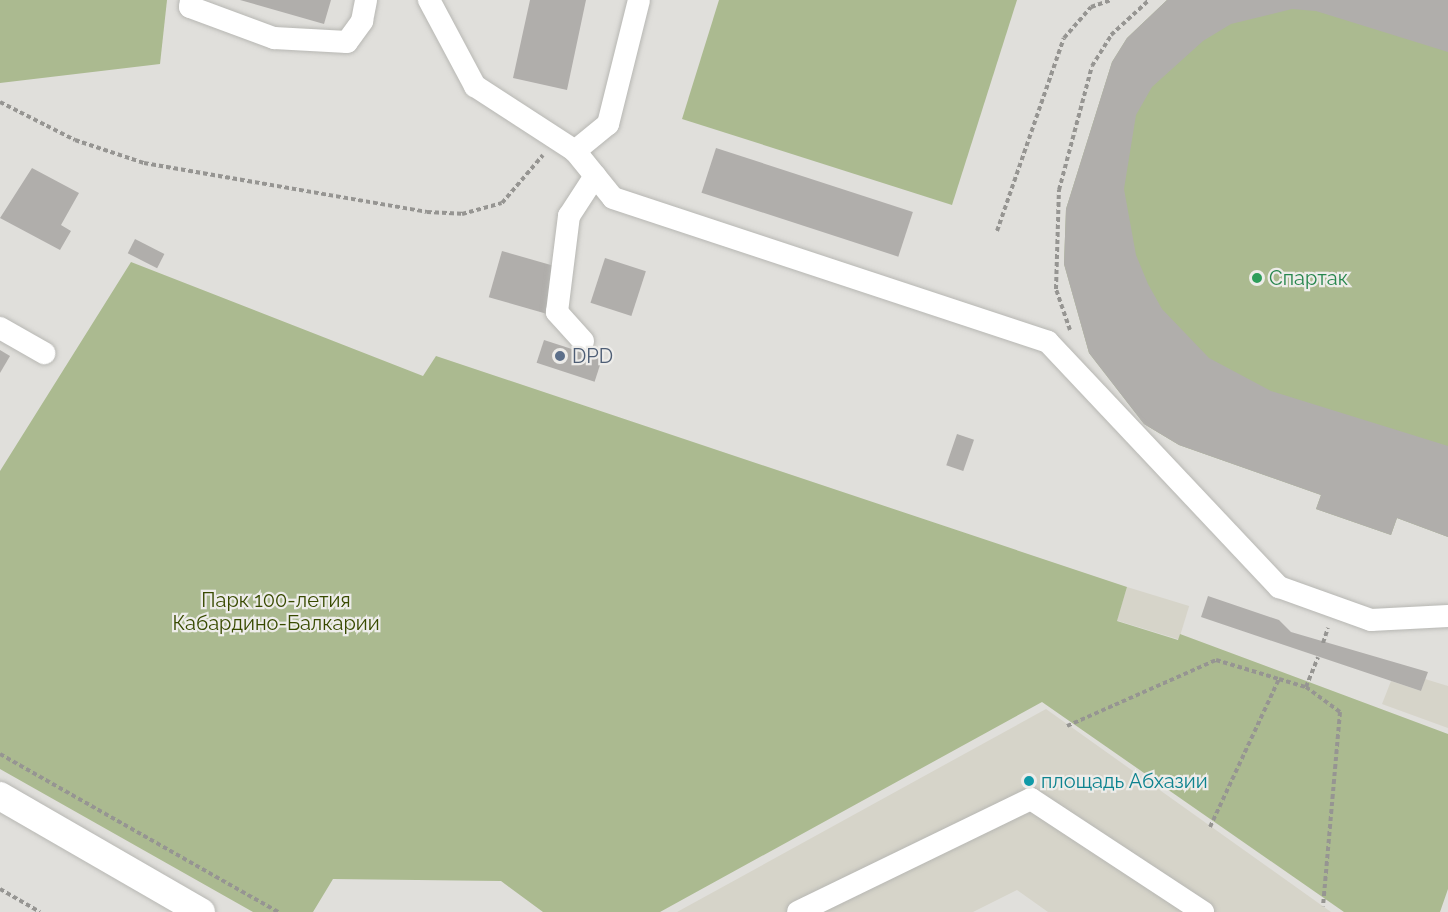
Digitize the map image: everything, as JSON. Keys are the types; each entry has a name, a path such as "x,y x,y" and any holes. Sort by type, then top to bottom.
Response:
{"main road":[{"path":"0,796 201,912"}],"lane":[{"path":"191,0 190,7 274,38 347,42 362,21 366,0"},
{"path":"429,0 475,86 575,151 613,198 1048,342 1278,587 1371,620 1448,616"},
{"path":"575,151 608,124 639,0"},
{"path":"583,341 556,312 569,216 595,176"},
{"path":"0,328 44,352"},
{"path":"798,912 1031,799 1203,912"}],"path":[{"path":"997,231 1064,38 1091,7 1111,0"},
{"path":"1072,335 1056,289 1059,190 1092,66 1111,35 1149,0"},
{"path":"0,102 75,140 144,163 462,214 502,203 555,138"},
{"path":"1306,687 1318,657"},
{"path":"1067,726 1216,660 1306,687 1340,712 1323,906"},
{"path":"1210,827 1279,679"},
{"path":"0,754 278,912"},
{"path":"0,889 40,912"}],"shaded area":[{"path":"1127,587 1189,606 1179,639 1117,620"},
{"path":"1425,679 1448,686 1448,728 1382,704 1391,681 1421,691"},
{"name":"площадь Абхазии","path":"1046,709 1331,912 1048,912 1017,890 973,912 677,912"}],"green space":[{"path":"0,0 167,0 160,64 0,83"},
{"path":"719,0 1017,0 952,205 682,119"},
{"name":"Спартак","path":"1167,0 1448,0 1448,537 1397,518 1391,535 1316,509 1321,495 1179,445 1144,424 1089,353 1064,264 1066,209 1112,62 1127,38"},
{"name":"Парк 100-летия Кабардино-Балкарии","path":"131,262 423,376 436,356 1127,587 1117,621 1178,640 1180,634 1448,734 1448,889 1440,912 1344,912 1042,702 660,912 543,912 501,881 333,879 313,912 253,912 0,769 0,471"}],"building":[{"path":"240,0 331,0 324,24"},
{"path":"530,0 586,0 567,90 513,78"},
{"path":"1167,0 1448,0 1448,52 1316,11 1292,9 1231,24 1203,41 1152,87 1136,115 1124,189 1136,255 1148,284 1162,309 1209,358 1271,391 1448,446 1448,537 1397,518 1391,535 1316,509 1321,495 1179,445 1144,424 1089,353 1064,264 1066,209 1112,62 1127,38"},
{"path":"716,148 913,212 898,257 701,193"},
{"path":"32,168 79,193 61,225 71,231 60,250 0,218"},
{"path":"135,239 164,254 157,268 128,253"},
{"path":"502,251 559,267 545,313 489,297"},
{"path":"605,258 646,271 631,316 590,303"},
{"path":"544,340 602,359 595,382 537,363"},
{"path":"0,350 10,356 0,373"},
{"path":"957,434 974,440 963,471 946,465"},
{"path":"1208,596 1279,620 1291,632 1428,672 1421,691 1201,617"}],"place":[{"name":"Спартак","path":"1257,278"},
{"name":"DPD","path":"560,356"},
{"name":"площадь Абхазии","path":"1029,781"}]}
